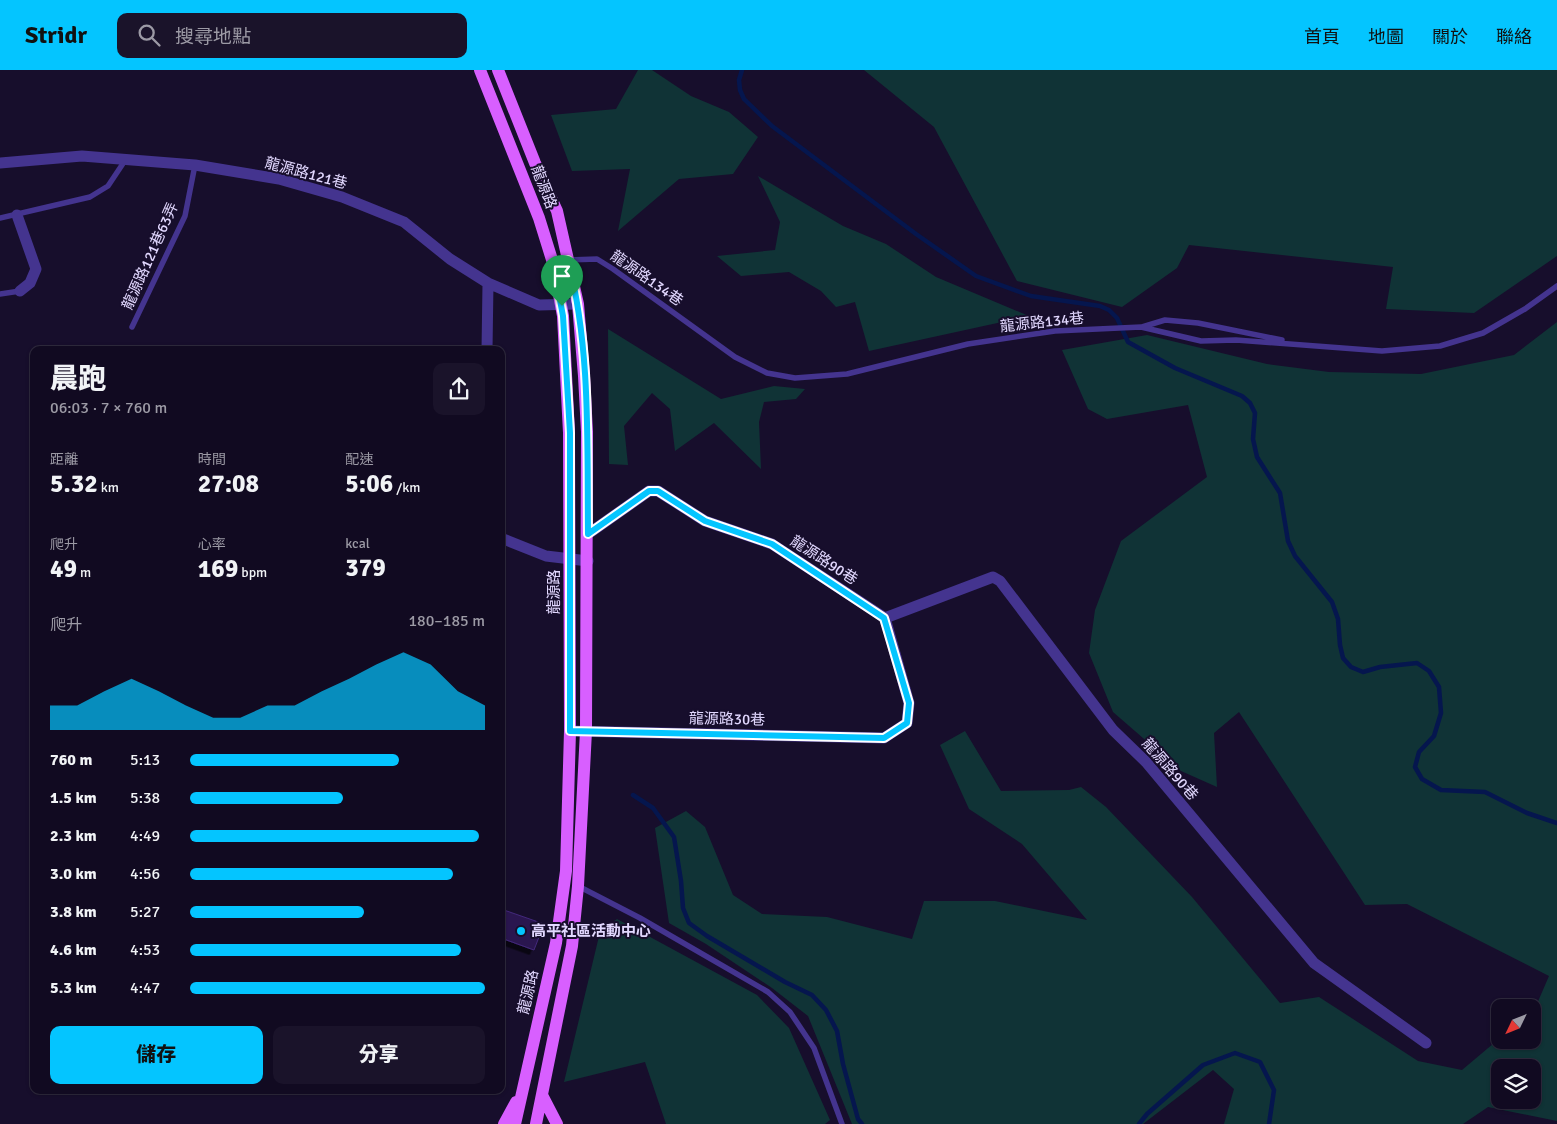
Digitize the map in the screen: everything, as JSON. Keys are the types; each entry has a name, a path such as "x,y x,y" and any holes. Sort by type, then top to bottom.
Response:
{"main road":[{"name":"龍源路","path":"480,70 538,218 553,263 562,306 570,433 570,731 566,871 556,943 515,1124"},
{"path":"498,70 535,163 557,211 578,304 585,385 588,534 586,731 578,886 572,946 536,1124"},
{"path":"504,1124 522,1089"},
{"path":"542,1095 557,1124"}],"street":[{"name":"龍源路121巷","path":"0,163 82,156 195,165 279,180 342,197 404,222 450,259 488,283 539,305 562,306 578,304"},
{"path":"17,215 36,269 30,283 20,291"},
{"path":"487,346 488,283"},
{"name":"龍源路90巷","path":"588,534 649,491 658,491 705,521 772,544 884,618 993,577 1000,581 1113,730 1146,762 1314,963 1426,1043"},
{"path":"505,540 546,556 588,561"},
{"name":"龍源路30巷","path":"570,731 884,738 907,723 909,703 884,618"}],"lane":[{"path":"0,218 90,198 108,186 126,159"},
{"name":"龍源路121巷63弄","path":"132,327 185,216 195,165"},
{"name":"龍源路134巷","path":"553,263 568,260 597,259 734,357 767,373 795,378 847,374 968,344 1056,331 1110,328 1141,327 1201,341 1236,340 1382,351 1440,346 1483,332 1525,309 1557,286"},
{"path":"0,294 20,291"},
{"path":"1141,327 1165,320 1198,322 1306,345"},
{"path":"578,886 640,918 768,992 790,1012 814,1048 842,1124"}],"green space":[{"path":"638,70 652,70 691,96 729,112 758,137 733,174 679,179 618,231 630,169 572,171 551,115 616,109"},
{"path":"864,70 1557,70 1557,256 1474,313 1386,309 1393,267 1189,245 1177,268 1122,307 1017,281 934,127"},
{"path":"758,176 843,226 886,244 936,277 1029,316 869,351 855,302 836,307 821,291 789,272 741,276 717,256 775,250 780,222"},
{"path":"1557,322 1557,1121 1498,1109 1541,1109 1541,1059 1491,1059 1491,1108 1488,1107 1463,1124 1224,1124 1234,1089 1213,1070 1143,1124 852,1124 808,1016 772,988 706,944 669,923 655,828 686,811 705,827 733,895 762,914 827,917 912,939 924,901 995,901 1087,920 1022,844 969,809 940,745 965,731 1001,791 1069,790 1081,787 1106,807 1192,897 1280,1003 1319,997 1418,1061 1462,1070 1491,1046 1491,1049 1541,1049 1541,999 1539,999 1549,976 1407,904 1365,905 1239,712 1214,733 1217,787 1181,771 1113,712 1089,653 1095,610 1121,541 1207,477 1188,405 1107,419 1088,409 1062,350 1147,335 1267,364 1329,372 1421,374 1514,355"},
{"path":"608,329 721,399 774,386 805,389 796,399 764,402 759,422 761,469 714,423 675,451 670,409 652,393 624,426 628,465 609,464"},
{"path":"617,919 757,995 789,1028 830,1120 825,1124 666,1124 645,1062 564,1082 600,932"}],"building":[{"name":"高平社區活動中心","path":"505,910 544,924 534,950 505,939"}],"waterway":[{"path":"742,70 739,80 740,90 744,99 772,126 916,234 976,276 1031,296 1100,306 1109,310 1117,318 1128,342 1175,368 1242,396 1250,403 1255,413 1253,439 1257,457 1280,493 1288,541 1295,556 1332,602 1338,619 1343,658 1351,667 1363,672 1380,667 1417,663 1429,671 1439,687 1441,713 1434,736 1419,752 1415,767 1422,779 1441,790 1485,792 1527,813 1557,823"},
{"path":"633,795 653,808 674,837 683,908 689,923 707,936 785,982 812,995 826,1010 837,1031 843,1064 858,1119 862,1124"},
{"path":"1139,1124 1147,1114 1203,1065 1235,1053 1260,1062 1274,1090 1269,1124"}],"place":[{"name":"高平社區活動中心","path":"521,931"}],"route":[{"path":"568,260 578,304 584,376 587,432 588,534 649,491 658,491 705,521 772,544 884,618 909,703 907,723 884,738 570,731 570,433 562,306 553,263 568,260"}]}
